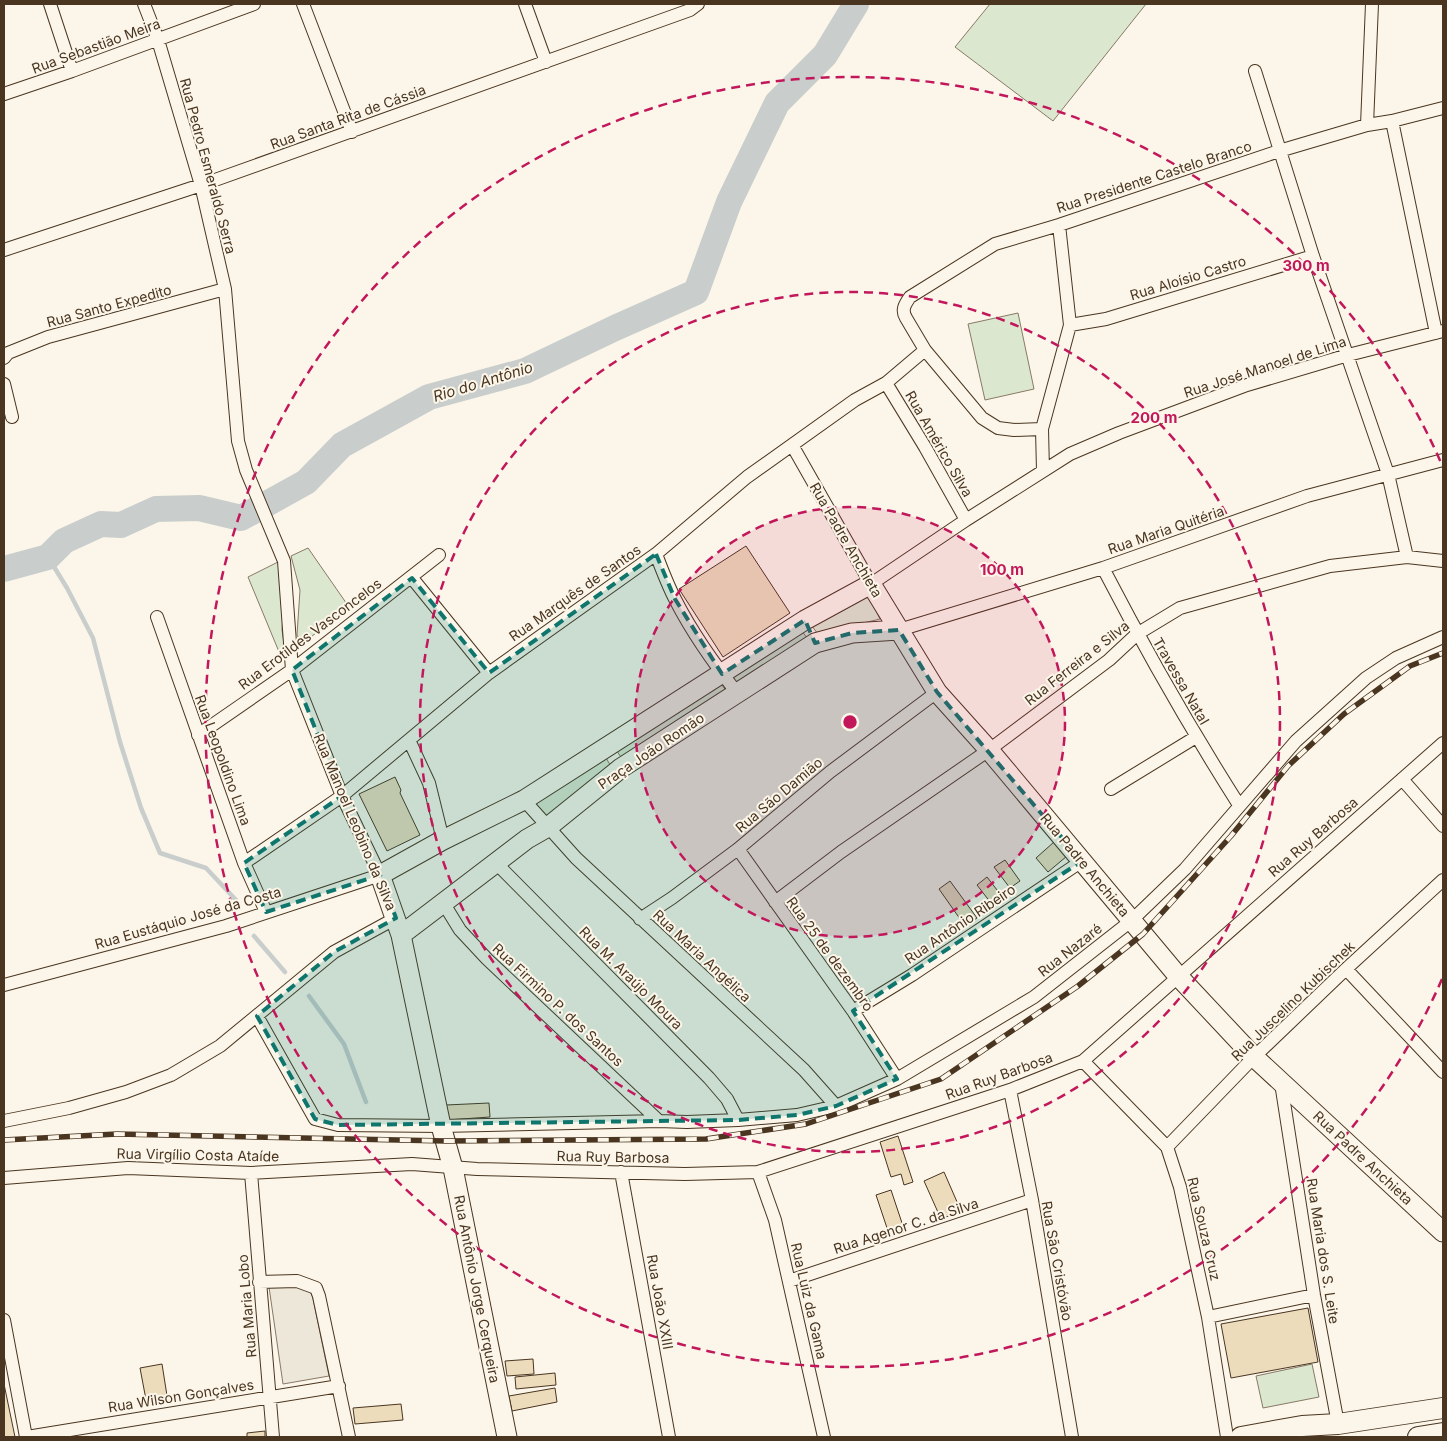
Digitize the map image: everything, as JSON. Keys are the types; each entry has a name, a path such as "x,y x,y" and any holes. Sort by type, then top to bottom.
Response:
{"main road":[{"path":"1241,1437 1302,1426 1338,1424 1443,1408"}],"street":[{"path":"50,4 72,71"},
{"name":"Rua Pedro Esmeraldo Serra","path":"144,4 158,40 201,185 225,289 238,441 246,470 284,561"},
{"name":"Rua Sebastião Meira","path":"4,94 254,4"},
{"path":"303,4 352,132"},
{"path":"525,4 546,62"},
{"path":"1367,125 1372,4"},
{"name":"Rua Santa Rita de Cássia","path":"4,250 201,185 352,132 546,62 692,6"},
{"path":"1254,72 1313,256 1388,474 1406,556"},
{"name":"Rua Presidente Castelo Branco","path":"925,350 903,314 904,306 910,296 994,244 1059,225 1279,151 1367,125 1392,121 1443,108"},
{"path":"1392,121 1440,332"},
{"path":"1044,472 1042,429 1070,326 1059,225"},
{"name":"Rua Aloísio Castro","path":"1070,326 1106,319 1313,256"},
{"name":"Rua Santo Expedito","path":"4,358 8,353 48,337 225,289"},
{"name":"Rua José Manoel de Lima","path":"871,584 966,520 1070,454 1119,433 1247,386 1348,355 1440,332"},
{"path":"925,350 982,418 998,428 1014,430 1042,429"},
{"name":"Rua Marquês de Santos","path":"244,863 342,796 489,673 656,554 747,477 855,400 886,383 925,350"},
{"name":"Rua Américo Silva","path":"886,383 966,520"},
{"path":"4,384 12,417"},
{"name":"Rua Padre Anchieta","path":"792,445 898,630 937,692 989,750 1178,976 1254,1057 1440,1224"},
{"name":"Rua Maria Quitéria","path":"898,630 1103,568 1307,496 1443,460"},
{"path":"656,554 675,599 691,628 738,694"},
{"name":"Rua Erotildes Vasconcelos","path":"198,735 292,670 439,555"},
{"name":"Rua Ferreira e Silva","path":"775,902 841,852 989,750 1110,660 1137,634 1180,608 1330,566 1406,556 1443,561"},
{"name":"Rua Manoel Leobino da Silva","path":"284,561 292,670 342,796 380,875 398,927 444,1134"},
{"name":"Travessa Natal","path":"1103,568 1137,634 1196,737 1239,805"},
{"path":"412,578 489,673"},
{"name":"Praça João Romão","path":"380,875 443,840 524,800 805,620 871,584"},
{"name":"Rua Leopoldino Lima","path":"157,617 244,863 266,912"},
{"path":"805,620 815,643"},
{"name":"Praça João Romão","path":"398,927 444,904 496,863 548,827 621,768 815,643 852,633 898,630"},
{"name":"Rua Nazaré","path":"257,1016 315,1119 338,1125 444,1134 659,1121 738,1120 797,1115 836,1106 896,1079 1034,997 1132,921 1185,869 1296,741 1366,678 1396,658 1443,637"},
{"name":"Rua São Damião","path":"640,919 672,898 738,849 830,772 937,692"},
{"path":"1111,789 1196,737"},
{"path":"409,740 429,783 443,840"},
{"name":"Rua Ruy Barbosa","path":"453,1168 686,1174 758,1172 1010,1090 1083,1061 1443,743"},
{"path":"609,746 621,768"},
{"path":"1402,779 1443,826"},
{"name":"Rua Maria Angélica","path":"524,800 576,858 804,1070 836,1106"},
{"name":"Rua 25 de dezembro","path":"738,849 853,1011 896,1079"},
{"name":"Rua Antônio Ribeiro","path":"853,1011 912,975 1082,861"},
{"name":"Rua M. Araújo Moura","path":"496,863 709,1078 727,1099 738,1120"},
{"name":"Rua Eustáquio José da Costa","path":"4,985 226,926 380,875"},
{"name":"Rua Juscelino Kubischek","path":"1167,1147 1254,1057 1443,880"},
{"name":"Rua Firmino P. dos Santos","path":"444,904 460,930 487,960 659,1121"},
{"path":"9,1120 79,1106 126,1092 171,1075 220,1046 334,952 398,927"},
{"path":"1346,970 1443,1072"},
{"name":"Rua Souza Cruz","path":"1083,1061 1167,1147 1180,1187 1208,1317 1227,1437"},
{"name":"Rua Maria dos S. Leite","path":"1281,1083 1314,1295 1338,1424"},
{"name":"Rua São Cristóvão","path":"1010,1090 1032,1200 1072,1437"},
{"name":"Rua Antônio Jorge Cerqueira","path":"444,1134 453,1168 507,1437"},
{"name":"Rua Virgílio Costa Ataíde","path":"4,1178 128,1168 251,1173 412,1164 453,1168"},
{"name":"Rua João XXIII","path":"621,1172 669,1437"},
{"name":"Rua Luiz da Gama","path":"758,1172 775,1220 824,1437"},
{"name":"Rua Maria Lobo","path":"251,1173 273,1437"},
{"name":"Rua Agenor C. da Silva","path":"789,1281 1032,1200"},
{"path":"259,1282 297,1281 316,1288 349,1437"},
{"path":"1208,1317 1314,1295"},
{"path":"4,1320 26,1437"},
{"name":"Rua Wilson Gonçalves","path":"26,1437 339,1386"}],"highlighted area":[{"path":"656,554 675,599 722,674 805,620 815,643 852,633 899,630 937,692 1082,861 853,1011 897,1079 836,1106 797,1115 738,1120 338,1125 315,1119 257,1016 334,952 396,918 380,875 266,912 244,863 342,796 292,670 412,578 489,673"}],"green space":[{"path":"990,4 1146,4 1053,121 955,47"},
{"path":"1018,313 1034,389 985,400 968,324"},
{"path":"308,548 349,607 302,644 297,635 300,590 291,556"},
{"path":"280,561 284,598 282,630 286,657 282,659 248,577"},
{"path":"868,594 880,619 818,634 811,625"},
{"path":"801,630 808,639 740,685 730,675"},
{"path":"719,681 727,692 623,760 614,747"},
{"path":"605,756 613,770 545,819 533,799"},
{"path":"1312,1364 1319,1397 1263,1408 1256,1376"}],"shaded area":[{"path":"299,1285 312,1294 329,1376 283,1384 269,1287"}],"building":[{"path":"746,546 790,613 723,657 679,589"},
{"path":"395,777 401,790 400,793 420,835 387,851 359,794"},
{"path":"1054,842 1067,856 1048,872 1036,858"},
{"path":"1005,860 1020,881 1010,888 994,867"},
{"path":"987,877 1004,899 994,907 977,885"},
{"path":"950,881 977,918 965,926 939,889"},
{"path":"489,1103 490,1117 447,1120 446,1105"},
{"path":"898,1136 913,1182 904,1185 901,1174 891,1177 880,1142"},
{"path":"944,1172 961,1211 941,1219 924,1181"},
{"path":"891,1190 905,1232 890,1237 876,1195"},
{"path":"1308,1308 1318,1362 1231,1378 1221,1324"},
{"path":"533,1359 534,1374 507,1376 505,1361"},
{"path":"162,1364 168,1402 147,1405 140,1368"},
{"path":"555,1373 556,1385 516,1389 515,1377"},
{"path":"4,1384 15,1437 4,1437"},
{"path":"555,1388 557,1402 512,1411 509,1396"},
{"path":"401,1404 403,1420 355,1424 353,1408"},
{"path":"265,1431 265,1437 247,1437 247,1433"}],"waterway":[{"name":"Rio do Antônio","path":"4,569 48,557 64,541 101,524 121,525 156,509 199,508 241,518 306,482 342,445 429,397 525,371 696,292 729,202 777,103 825,55 856,4"},
{"path":"48,557 67,588 93,638 120,742 141,808 160,853 206,868 236,900"},
{"path":"254,936 285,972"},
{"path":"309,996 344,1044 366,1102"}],"railway":[{"path":"4,1140 117,1134 446,1141 706,1139 806,1124 941,1079 1078,986 1143,934 1231,836 1288,766 1344,714 1410,666 1443,653"}]}
